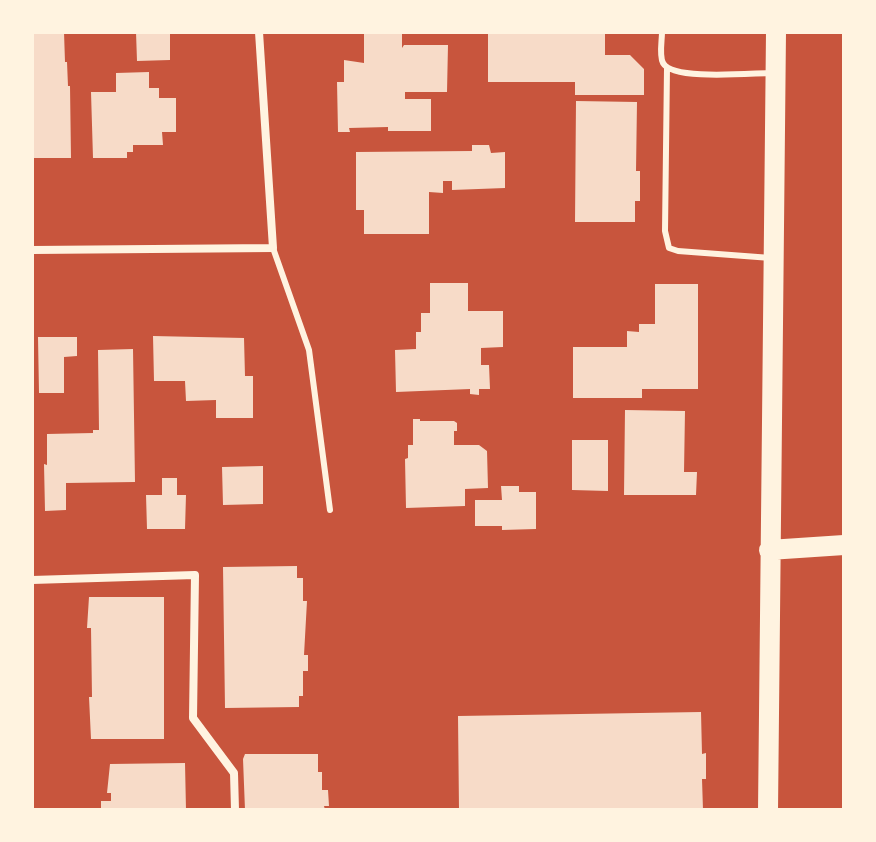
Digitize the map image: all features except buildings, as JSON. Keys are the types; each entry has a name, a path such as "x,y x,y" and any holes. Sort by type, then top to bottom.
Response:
{"main road":[{"path":"768,810 776,32"},
{"path":"769,550 844,545"}],"street":[{"path":"32,250 273,248 259,32"},
{"path":"32,580 195,575 193,718 234,773 235,810"}],"lane":[{"path":"662,32 661,59 667,68 665,231 669,248 774,259"},
{"path":"667,68 686,74 776,73"},
{"path":"273,248 309,350 330,510"}]}
